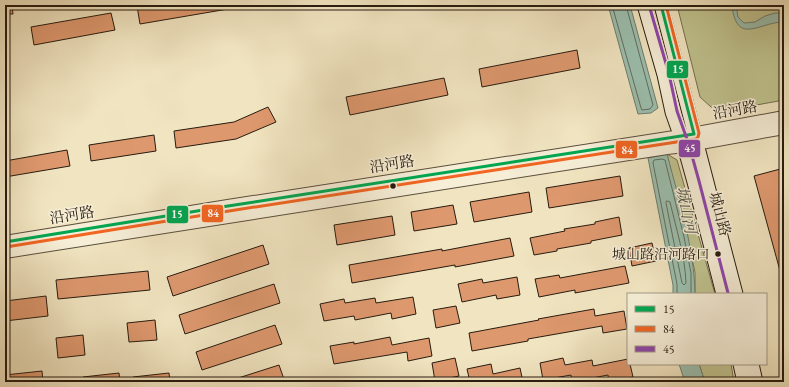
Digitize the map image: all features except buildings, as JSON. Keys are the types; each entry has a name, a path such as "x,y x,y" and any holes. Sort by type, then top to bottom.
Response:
{"main road":[{"name":"城山路","path":"644,5 664,75 672,112 689,140 736,293"},
{"name":"城山路","path":"661,5 723,293"},
{"path":"740,365 744,382"},
{"path":"752,365 756,382"}],"street":[{"name":"沿河路","path":"5,252 652,150 784,118"},
{"name":"沿河路","path":"5,242 236,204 784,128"}],"green space":[{"path":"677,5 784,5 784,100 729,110 711,107 700,97"},
{"path":"667,154 677,160 715,293 695,293 695,272"},
{"path":"699,365 731,365 734,382 705,382"}],"water":[{"path":"608,5 630,5 658,108 651,113 638,114"},
{"path":"704,5 736,5 738,17 744,23 755,22 765,16 775,13 784,13 784,22 744,29 739,25 735,18 732,6 705,9"},
{"path":"667,154 689,241 695,293 673,293 673,285 648,158"},
{"path":"679,365 699,365 705,382 685,382"}],"transit line":[{"name":"45","path":"649,5 669,74 677,111 689,145 699,181 728,293"},
{"name":"15","path":"661,5 694,134"},
{"name":"84","path":"6,247 696,139 699,133 666,5"},
{"name":"15","path":"5,242 694,134"}],"place":[{"name":"城山路沿河路口","path":"718,254"}],"water label":[{"name":"城山河","path":"687,210"}]}
